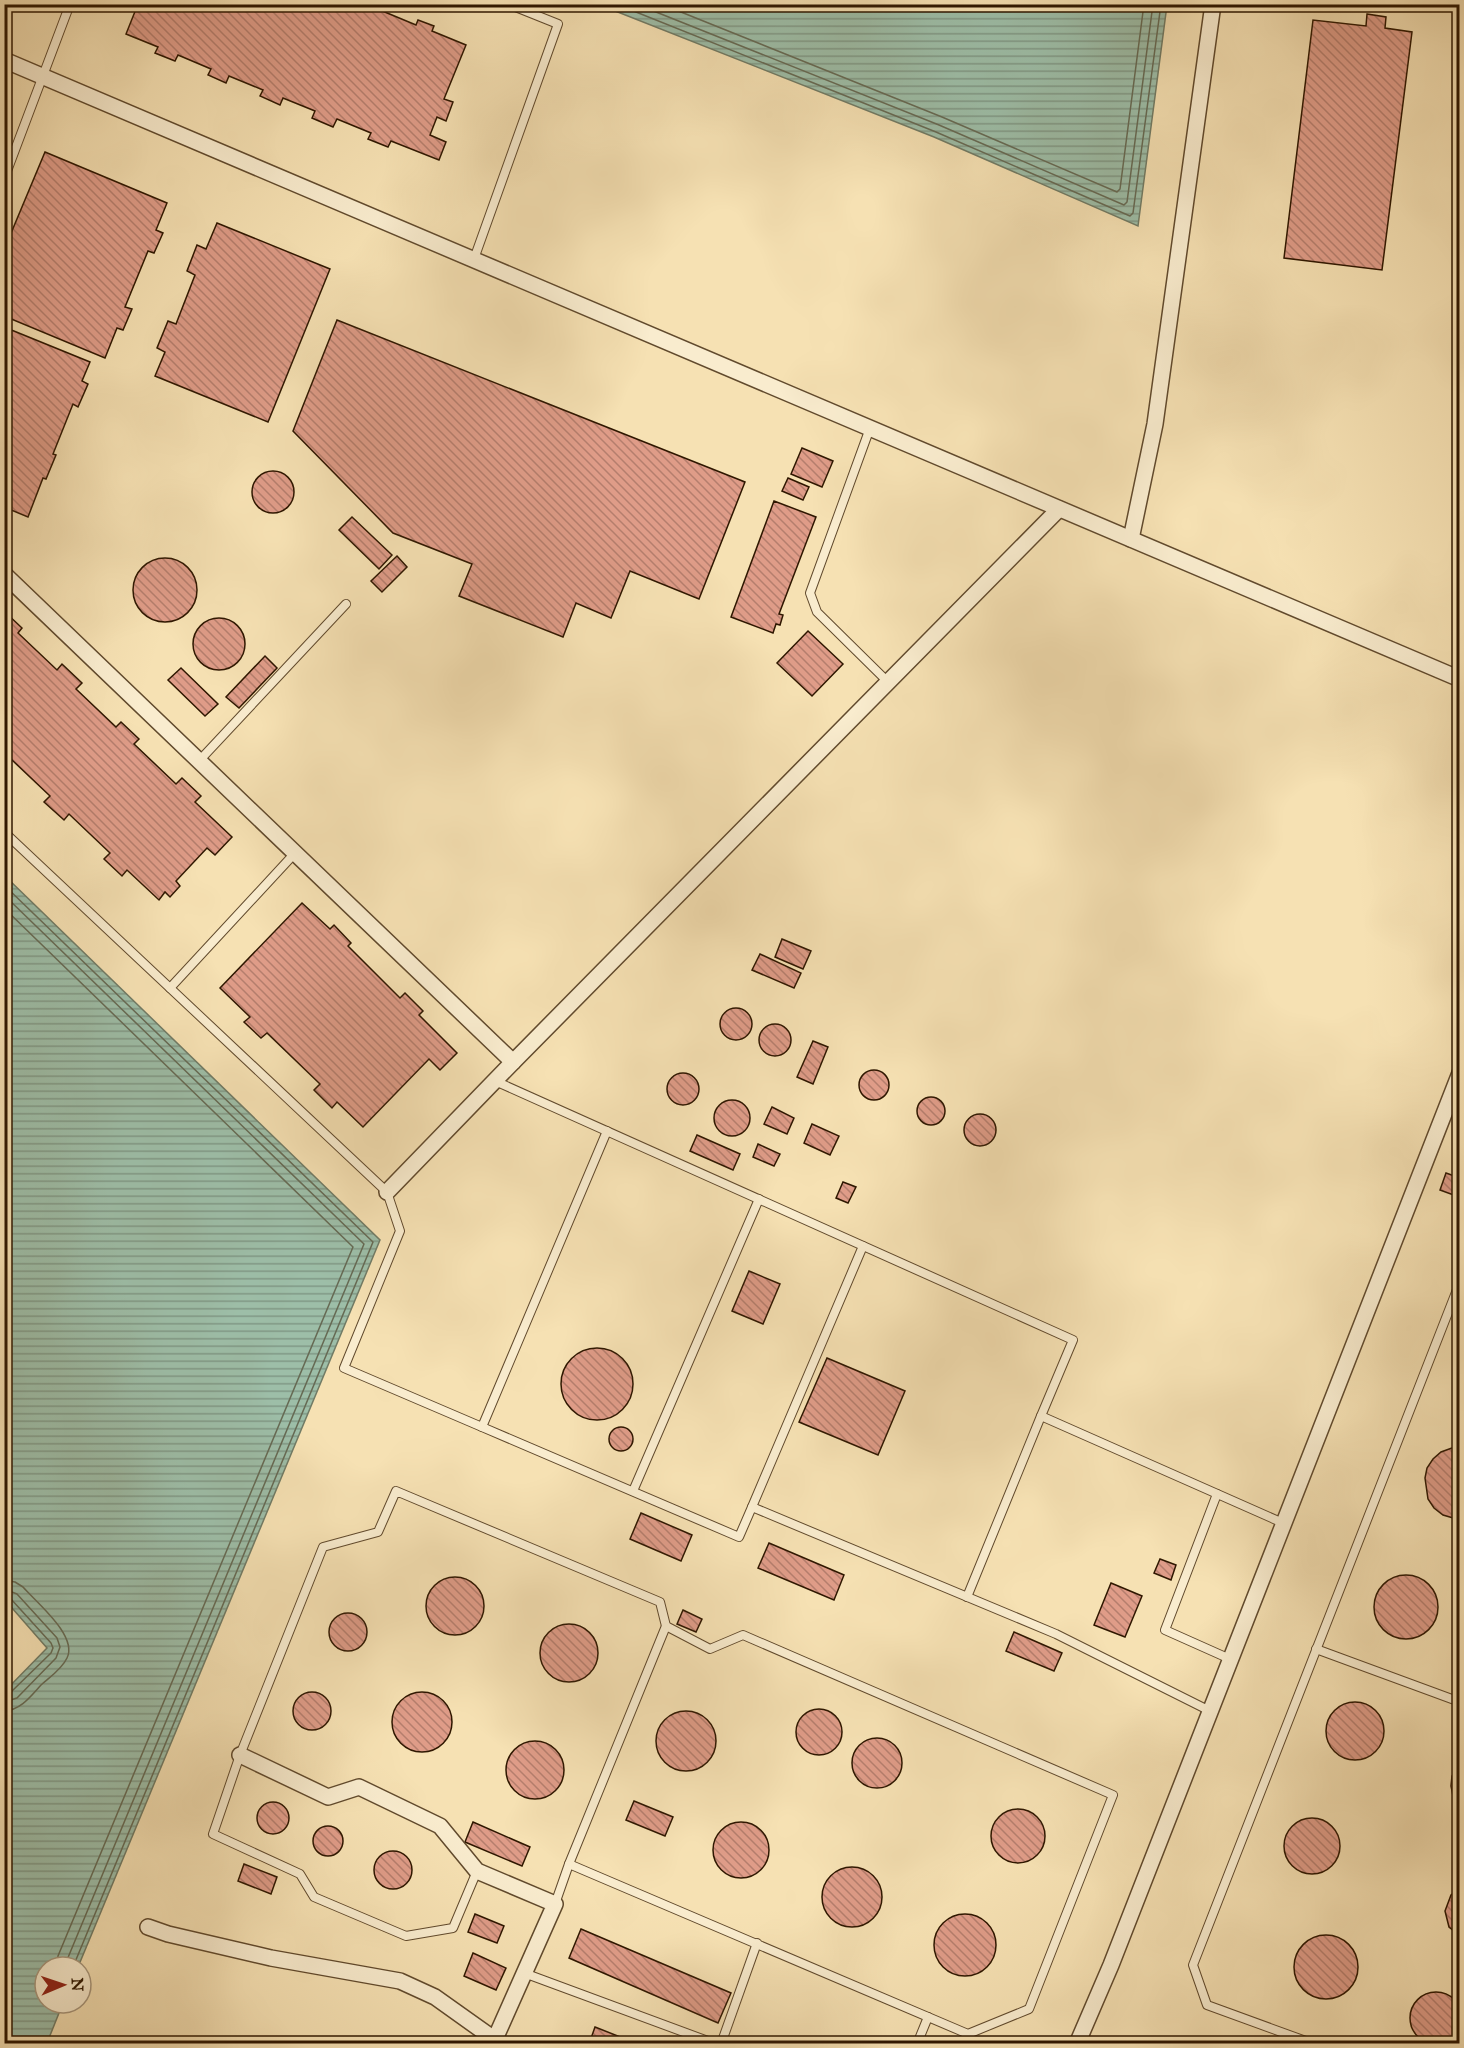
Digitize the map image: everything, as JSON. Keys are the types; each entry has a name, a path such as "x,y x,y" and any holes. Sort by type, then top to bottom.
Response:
{"street":[{"path":"1131,539 1155,424 1213,4"},
{"path":"4,60 1460,679"},
{"path":"387,1192 1059,509"},
{"path":"4,574 513,1062"},
{"path":"1077,2043 1111,1965 1460,1073"},
{"path":"148,1927 168,1934 270,1958 400,1981 435,1997 498,2041 524,1973 555,1904 477,1871 440,1826 359,1787 328,1797 240,1755"}],"lane":[{"path":"4,179 45,76 70,4"},
{"path":"474,259 558,24 508,4"},
{"path":"870,428 810,593 817,612 888,682"},
{"path":"199,761 346,604"},
{"path":"4,832 387,1192 400,1231 344,1368 740,1537 863,1246"},
{"path":"170,987 295,853"},
{"path":"495,1081 1073,1340 968,1596"},
{"path":"482,1427 607,1131"},
{"path":"633,1491 759,1199"},
{"path":"1314,2043 1207,2005 1193,1965 1460,1282"},
{"path":"1041,1416 1283,1523"},
{"path":"477,1871 453,1929 406,1936 314,1897 300,1874 213,1834 240,1755 323,1547 378,1532 396,1491 660,1602 666,1626 555,1904"},
{"path":"1217,1494 1165,1630 1230,1659"},
{"path":"752,1508 1056,1634 1210,1711"},
{"path":"570,1864 968,2034 1029,2009 1113,1796 743,1635 710,1649 666,1626"},
{"path":"1316,1649 1460,1702"},
{"path":"721,2043 756,1943"},
{"path":"524,1973 716,2043"},
{"path":"917,2043 928,2017"}],"water":[{"path":"600,5 1167,5 1138,226 934,137"},
{"path":"5,876 380,1240 83,1955 33,1955 33,2015 58,2015 49,2038 52,2044 4,2043 5,1691 47,1648 5,1600"}],"building":[{"path":"138,4 381,4 380,10 416,25 418,20 434,26 432,31 466,45 444,99 453,102 446,121 437,117 430,135 446,142 439,160 391,141 388,147 368,139 371,133 337,119 333,127 312,118 315,111 283,98 280,105 260,96 263,90 229,76 226,83 208,75 211,69 178,55 175,61 155,53 158,47 126,34"},
{"path":"1367,14 1386,17 1385,28 1412,32 1382,270 1284,258 1313,20 1366,26"},
{"path":"45,152 167,203 156,230 163,233 154,253 148,251 125,307 132,309 123,330 117,328 105,358 4,316 4,250"},
{"path":"217,223 330,269 268,422 155,376 165,352 157,348 168,321 176,324 195,275 187,271 197,245 206,249"},
{"path":"337,320 745,482 699,599 630,571 611,618 576,603 563,637 459,596 472,564 393,533 293,431"},
{"path":"4,327 90,362 82,381 88,384 78,407 73,404 53,454 56,455 46,479 43,478 28,517 4,507"},
{"path":"802,448 833,461 822,487 791,474"},
{"path":"273,471 288,477 294,492 288,507 273,513 258,507 252,492 258,477"},
{"path":"788,478 809,487 803,500 782,491"},
{"path":"774,501 816,517 779,614 783,615 780,625 776,624 773,633 731,617"},
{"path":"352,517 392,555 379,569 339,530"},
{"path":"397,556 407,567 382,592 371,581"},
{"path":"159,558 171,558 188,567 195,578 197,590 195,602 188,613 171,622 159,622 147,617 138,608 133,596 133,584 138,572 147,563"},
{"path":"4,611 22,628 18,633 57,670 62,664 82,683 76,689 116,727 121,722 139,739 134,744 176,784 182,778 201,796 195,802 232,837 215,855 207,848 176,881 180,886 170,897 165,892 159,900 127,870 122,876 104,859 110,853 69,814 64,820 44,802 50,796 12,760 6,766 4,764"},
{"path":"214,618 224,618 238,625 245,644 238,663 224,670 214,670 204,666 197,659 193,649 193,639 197,629 204,622"},
{"path":"808,631 843,664 812,696 777,663"},
{"path":"265,656 277,668 239,708 226,697"},
{"path":"181,668 218,704 205,716 168,680"},
{"path":"302,903 330,929 334,925 351,943 348,946 400,998 405,993 423,1011 419,1015 457,1053 440,1070 429,1059 363,1127 337,1102 332,1108 314,1090 320,1084 267,1033 261,1038 244,1022 250,1017 220,988"},
{"path":"782,939 811,951 803,969 775,957"},
{"path":"760,954 801,973 794,988 752,970"},
{"path":"736,1008 747,1013 752,1024 747,1035 736,1040 725,1035 720,1024 725,1013"},
{"path":"775,1024 786,1029 791,1040 786,1051 775,1056 764,1051 759,1040 764,1029"},
{"path":"813,1041 828,1047 813,1084 797,1077"},
{"path":"874,1070 885,1074 889,1085 885,1096 874,1100 863,1096 859,1085 863,1074"},
{"path":"683,1073 694,1078 699,1089 694,1100 683,1105 672,1100 667,1089 672,1078"},
{"path":"931,1097 941,1101 945,1111 941,1121 931,1125 921,1121 917,1111 921,1101"},
{"path":"732,1100 745,1105 750,1118 745,1131 732,1136 719,1131 714,1118 719,1105"},
{"path":"772,1107 794,1118 787,1134 764,1124"},
{"path":"980,1114 991,1119 996,1130 991,1141 980,1146 969,1141 964,1130 969,1119"},
{"path":"812,1124 839,1136 830,1155 804,1143"},
{"path":"697,1135 740,1154 733,1170 690,1151"},
{"path":"758,1144 780,1154 774,1166 753,1157"},
{"path":"1446,1173 1460,1178 1459,1197 1440,1190"},
{"path":"843,1182 856,1187 848,1203 836,1198"},
{"path":"749,1271 780,1284 763,1324 732,1311"},
{"path":"604,1348 623,1358 631,1370 633,1384 631,1398 623,1410 611,1418 590,1420 571,1410 563,1398 561,1377 571,1358 583,1350"},
{"path":"827,1358 905,1391 878,1455 799,1422"},
{"path":"621,1427 626,1428 632,1434 632,1444 626,1450 621,1451 616,1450 610,1444 609,1439 610,1434 616,1428"},
{"path":"1460,1445 1460,1520 1443,1515 1434,1508 1428,1499 1425,1478 1427,1468 1433,1459 1441,1452"},
{"path":"641,1513 692,1535 681,1561 630,1539"},
{"path":"769,1543 844,1575 834,1600 758,1568"},
{"path":"1160,1559 1176,1565 1171,1580 1154,1573"},
{"path":"1400,1575 1412,1575 1429,1584 1436,1595 1438,1607 1436,1619 1429,1630 1412,1639 1400,1639 1388,1634 1379,1625 1374,1613 1374,1601 1379,1589 1388,1580"},
{"path":"449,1577 461,1577 476,1585 484,1600 484,1612 476,1627 461,1635 449,1635 434,1627 426,1612 426,1600 434,1585"},
{"path":"1111,1583 1142,1596 1125,1637 1094,1625"},
{"path":"683,1610 702,1619 696,1632 677,1624"},
{"path":"348,1613 361,1619 367,1632 361,1645 348,1651 335,1645 329,1632 335,1619"},
{"path":"563,1624 575,1624 585,1628 594,1637 598,1659 590,1674 575,1682 563,1682 553,1678 544,1669 540,1659 540,1647 544,1637 553,1628"},
{"path":"1014,1632 1062,1653 1054,1671 1006,1651"},
{"path":"312,1692 326,1697 331,1711 326,1725 312,1730 298,1725 293,1711 298,1697"},
{"path":"422,1692 443,1701 452,1722 443,1743 422,1752 401,1743 392,1722 401,1701"},
{"path":"1355,1702 1371,1707 1379,1715 1384,1731 1379,1747 1371,1755 1355,1760 1339,1755 1331,1747 1326,1731 1331,1715 1339,1707"},
{"path":"819,1709 835,1716 842,1732 835,1748 819,1755 803,1748 796,1732 803,1716"},
{"path":"686,1711 703,1716 711,1724 716,1741 711,1758 703,1766 686,1771 669,1766 661,1758 656,1741 661,1724 669,1716"},
{"path":"877,1738 895,1745 902,1763 895,1781 877,1788 859,1781 852,1763 859,1745"},
{"path":"529,1741 541,1741 551,1745 560,1754 564,1776 556,1791 541,1799 529,1799 519,1795 510,1786 506,1776 506,1764 510,1754 519,1745"},
{"path":"1460,1763 1460,1805 1453,1796 1451,1786 1452,1776"},
{"path":"634,1801 673,1817 665,1836 626,1820"},
{"path":"273,1802 284,1807 289,1818 284,1829 273,1834 262,1829 257,1818 262,1807"},
{"path":"1018,1809 1028,1811 1037,1817 1043,1826 1045,1836 1043,1846 1037,1855 1028,1861 1018,1863 1008,1861 999,1855 993,1846 991,1836 993,1826 999,1817 1008,1811"},
{"path":"1306,1818 1318,1818 1328,1822 1336,1830 1340,1846 1336,1862 1328,1870 1318,1874 1306,1874 1296,1870 1288,1862 1284,1852 1284,1840 1288,1830 1296,1822"},
{"path":"473,1822 530,1847 522,1866 465,1842"},
{"path":"735,1822 747,1822 757,1826 765,1834 769,1850 765,1866 757,1874 747,1878 735,1878 725,1874 717,1866 713,1856 713,1844 717,1834 725,1826"},
{"path":"328,1826 339,1830 343,1841 339,1852 328,1856 317,1852 313,1841 317,1830"},
{"path":"393,1851 407,1856 412,1870 407,1884 393,1889 379,1884 374,1870 379,1856"},
{"path":"244,1864 277,1877 271,1894 238,1881"},
{"path":"852,1867 873,1876 882,1897 873,1918 852,1927 831,1918 822,1897 831,1876"},
{"path":"1460,1888 1460,1936 1449,1927 1445,1911 1451,1895"},
{"path":"475,1914 504,1926 497,1943 468,1932"},
{"path":"965,1914 982,1919 987,1923 991,1928 996,1945 991,1962 987,1967 982,1971 965,1976 948,1971 943,1967 939,1962 934,1945 939,1928 943,1923 948,1919"},
{"path":"581,1929 731,1993 718,2023 569,1958"},
{"path":"1326,1935 1344,1941 1352,1949 1358,1967 1352,1985 1344,1993 1326,1999 1308,1993 1300,1985 1294,1967 1300,1949 1308,1941"},
{"path":"473,1953 506,1968 496,1990 464,1976"},
{"path":"1431,1992 1441,1992 1455,1999 1462,2018 1455,2037 1441,2044 1431,2044 1421,2040 1414,2033 1410,2023 1410,2013 1414,2003 1421,1996"},
{"path":"595,2027 638,2044 589,2044"}]}
